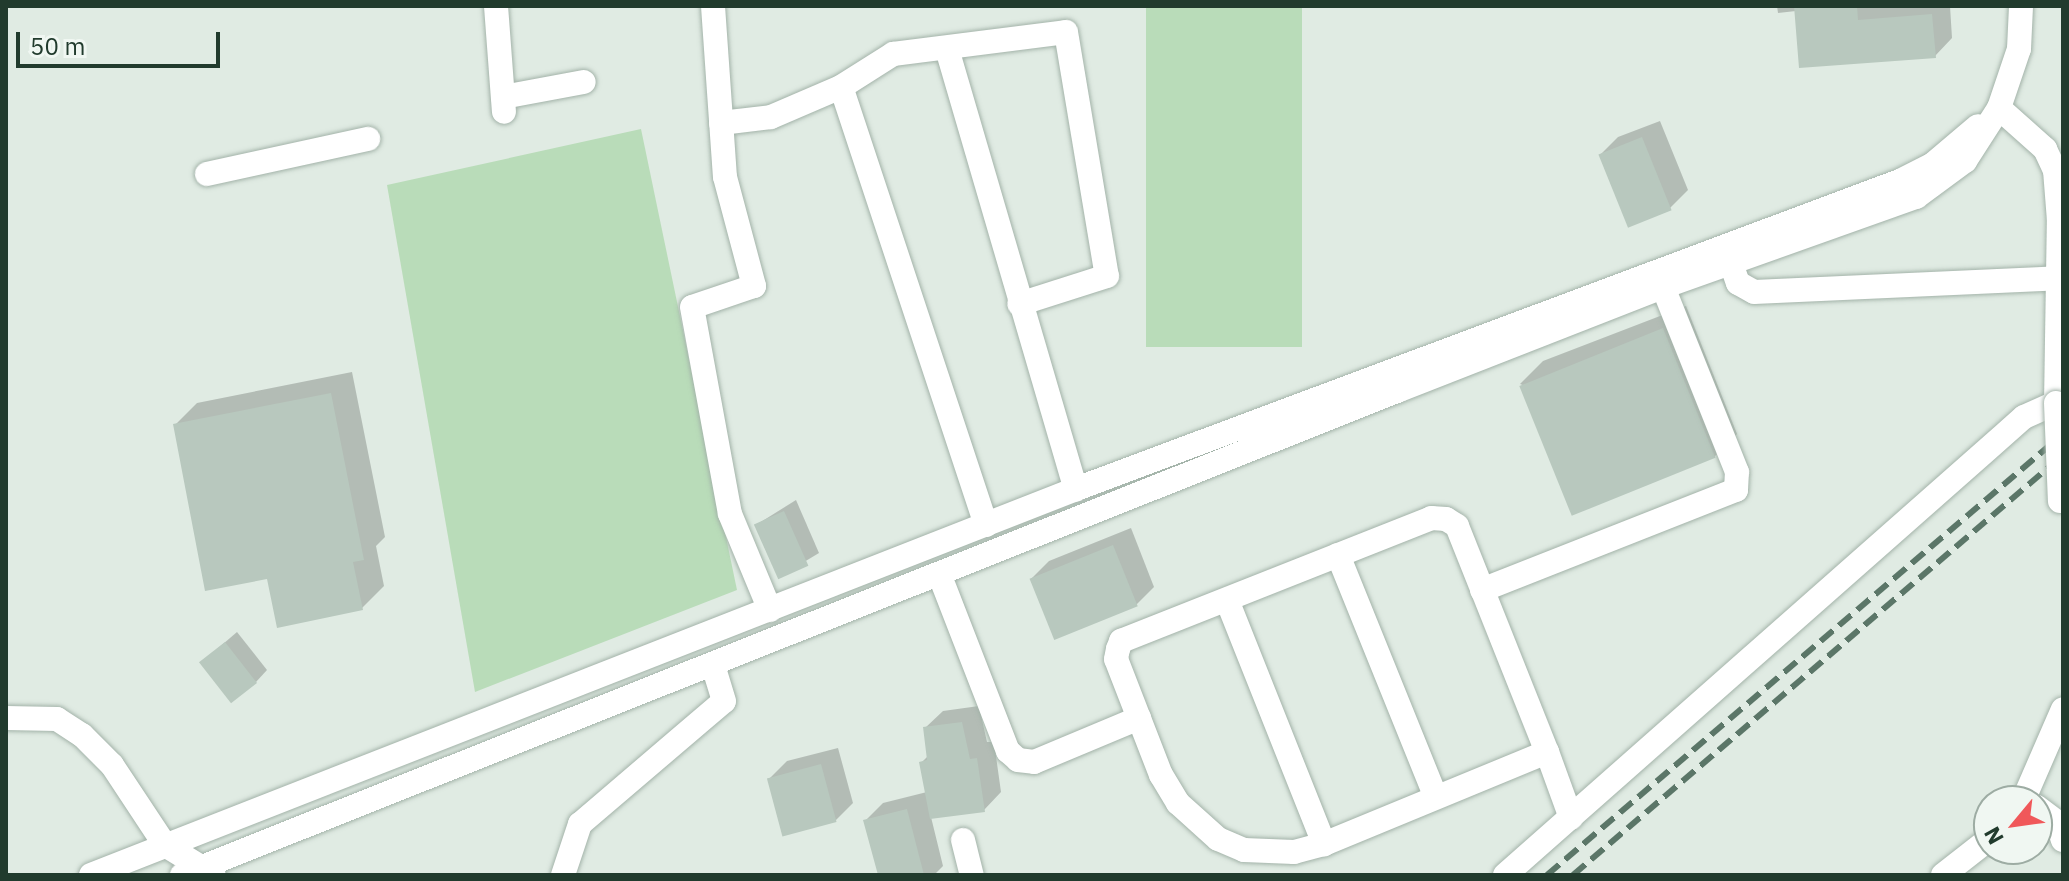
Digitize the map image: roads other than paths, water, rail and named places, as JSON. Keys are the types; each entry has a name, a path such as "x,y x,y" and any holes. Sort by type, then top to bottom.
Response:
{"street":[{"path":"496,6 503,104 584,82"},
{"path":"713,6 725,177 754,286 692,307 730,514 770,610"},
{"path":"6,718 57,719 82,735 112,765 165,845 199,873 1663,287 1942,182 1965,161 1999,108 2019,49 2021,6"},
{"path":"721,123 771,117 841,87 893,54 1066,32 1107,276 1019,304"},
{"path":"947,49 1019,304 1076,489"},
{"path":"841,87 986,525"},
{"path":"1999,108 2045,149 2055,170 2060,290 2056,403 2062,510"},
{"path":"91,875 1076,489 1900,181 1932,165 1999,108"},
{"path":"207,174 368,139"},
{"path":"1731,263 1738,283 1754,292 2060,290"},
{"path":"1482,590 1736,490 1737,472 1663,287"},
{"path":"1505,875 2013,427 2056,403"},
{"path":"1547,752 1324,844 1272,853 1244,850 1218,839 1178,803 1116,659 1121,641 1431,518 1446,519 1457,526 1547,752 1571,818"},
{"path":"1338,555 1436,797"},
{"path":"940,576 1008,751 1018,760 1034,762 1139,718"},
{"path":"1227,600 1324,844"},
{"path":"563,875 580,824 724,701 713,666"},
{"path":"2035,785 2063,709"},
{"path":"2053,819 2063,840"},
{"path":"963,840 972,875"},
{"path":"1947,874 1973,852"}],"railway":[{"path":"1547,875 2063,434"},
{"path":"1573,875 2063,455"}]}
